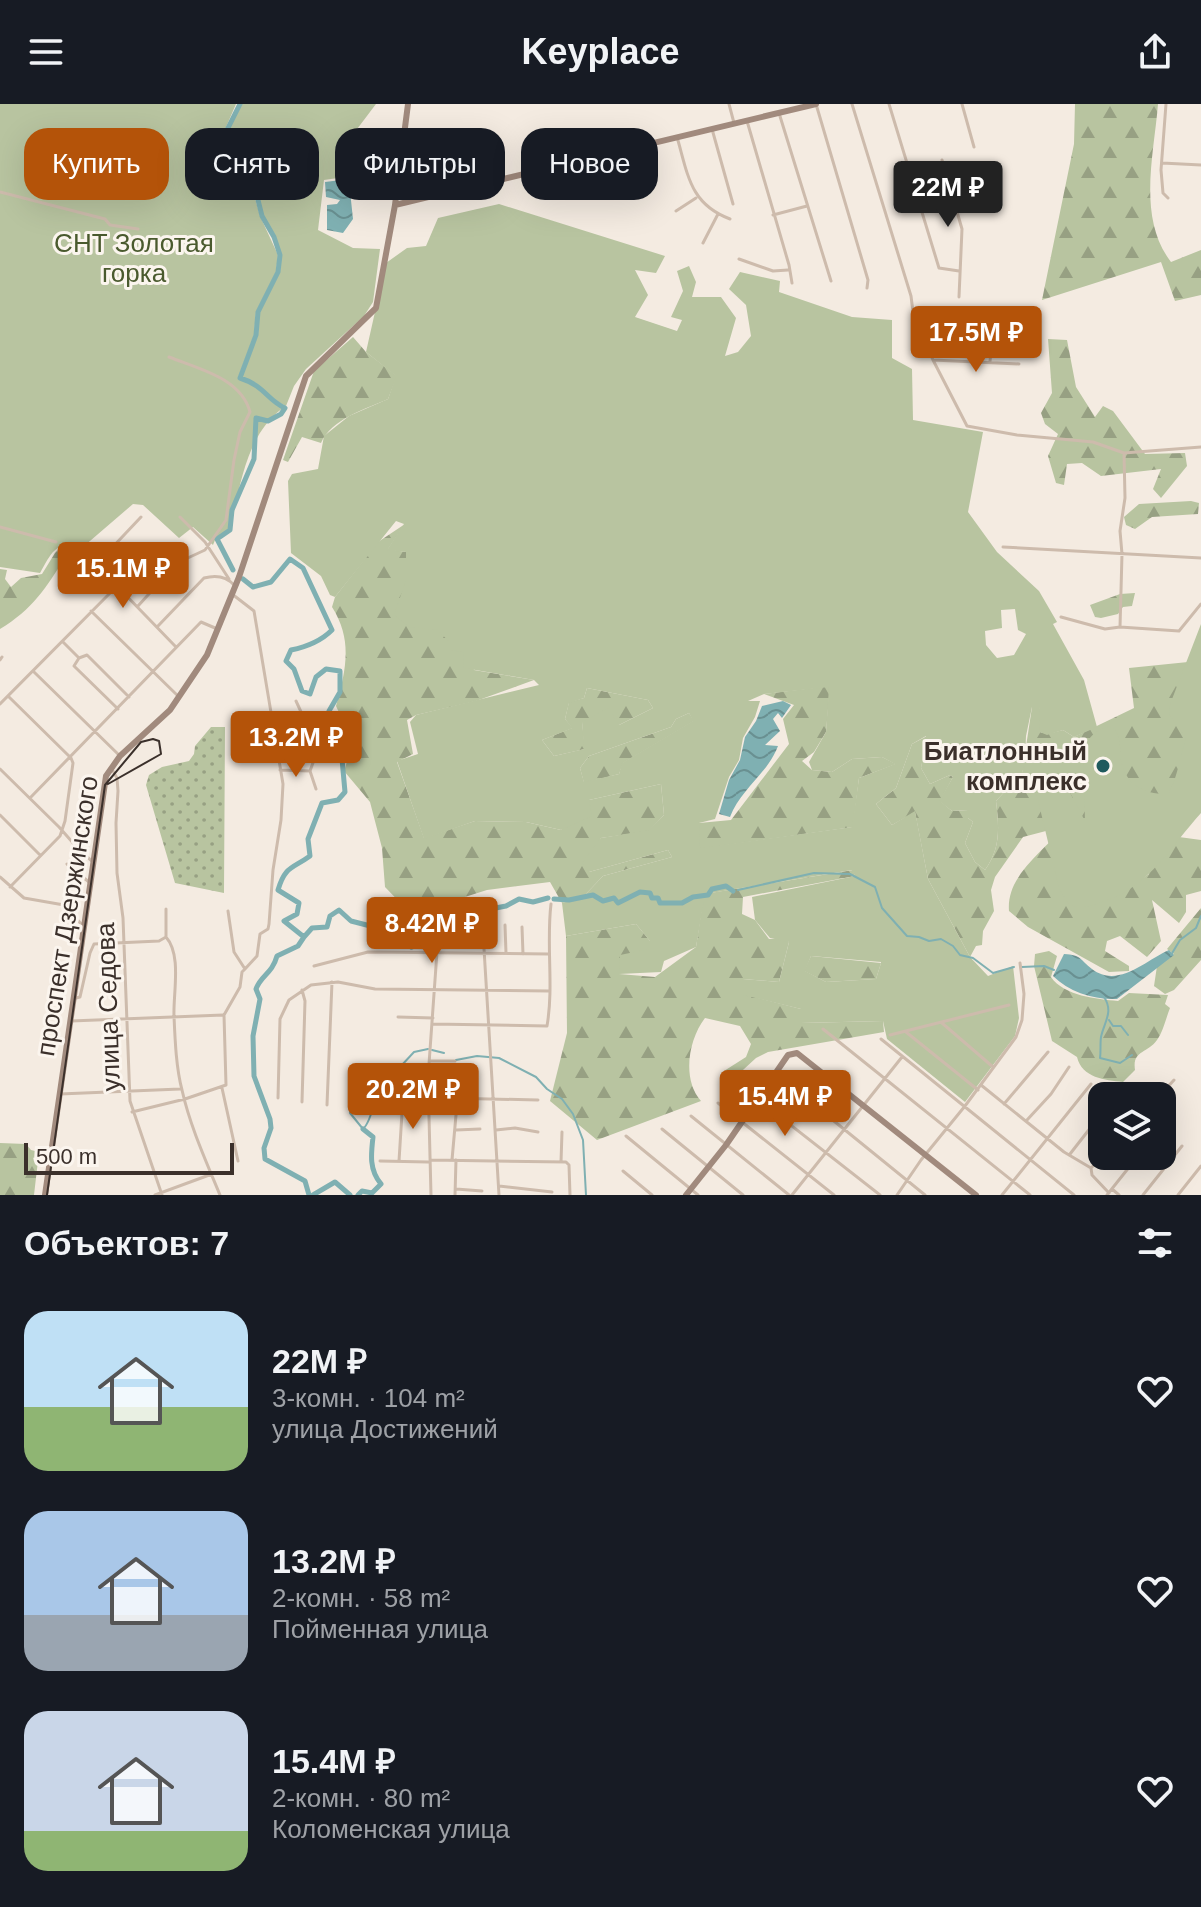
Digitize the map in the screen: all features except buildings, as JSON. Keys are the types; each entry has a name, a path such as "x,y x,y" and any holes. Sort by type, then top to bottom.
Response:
{"street":[{"name":"проспект Дзержинского","path":"45,1195 103,783 120,756 180,698 218,630 306,376 376,308 395,205 408,104"},
{"path":"729,104 734,124"},
{"path":"395,205 816,104 868,280 867,288"},
{"path":"852,104 913,312 933,360 967,426 1017,435 1093,442 1124,453 1201,447"},
{"path":"889,104 939,268 959,271"},
{"path":"962,104 974,147"},
{"path":"1166,104 1162,163 1163,193 1168,198"},
{"path":"779,113 831,281"},
{"path":"747,121 792,283"},
{"path":"712,129 733,204"},
{"path":"677,137 696,198 730,219"},
{"path":"942,160 962,229 959,297"},
{"path":"1162,163 1201,165"},
{"path":"0,192 105,219 110,225 138,229"},
{"path":"676,211 696,198"},
{"path":"773,215 807,206"},
{"path":"703,243 718,214"},
{"path":"739,259 773,271 790,269"},
{"path":"990,361 994,327"},
{"path":"138,606 170,569 208,547 226,520 237,446 250,412 246,398 239,390 224,380 169,357"},
{"path":"933,360 1019,364"},
{"path":"1120,627 1124,453"},
{"path":"74,588 141,517"},
{"path":"180,517 208,547 234,590 254,611 283,784 268,929 260,934 253,963 242,972 240,987 224,1015 224,1087 238,1161"},
{"path":"0,527 56,542"},
{"path":"1003,547 1201,558"},
{"path":"87,555 177,647"},
{"path":"158,626 199,580 211,576 229,579"},
{"path":"0,704 117,586"},
{"path":"1061,617 1105,629 1120,627 1179,631 1201,604"},
{"path":"91,611 180,698"},
{"path":"30,798 203,621 218,630"},
{"path":"63,642 79,658"},
{"path":"118,709 74,666 79,658 87,655 129,697"},
{"path":"33,671 120,756"},
{"path":"8,696 71,758 71,782 58,839 10,887"},
{"path":"296,701 308,727 314,760 310,771 316,789"},
{"name":"улица Седова","path":"110,768 117,778 118,791 117,873 121,895 129,1092 132,1112 161,1194"},
{"path":"0,769 92,861"},
{"path":"280,770 310,771"},
{"path":"0,815 40,856"},
{"path":"67,864 89,883"},
{"path":"0,877 24,898 64,905 84,927"},
{"path":"398,1017 489,1025 547,1026 551,904"},
{"path":"166,909 168,939 174,958 174,1016 181,1089 220,1195"},
{"path":"228,911 234,952 245,969"},
{"path":"482,916 499,1195"},
{"path":"505,925 506,953"},
{"path":"522,927 523,954"},
{"path":"74,998 80,997 92,947 99,943 168,939"},
{"path":"314,966 368,952 548,954"},
{"path":"431,1195 429,1061 437,952"},
{"path":"897,1195 1016,1037 1022,1020 1024,994 1020,963"},
{"path":"278,1098 280,1019 289,1000 311,985 332,982 375,989 549,991"},
{"path":"327,1105 332,982"},
{"path":"302,990 305,1001 302,1102"},
{"path":"890,1035 1009,1005"},
{"path":"71,1021 224,1015"},
{"path":"941,1023 993,1067"},
{"path":"823,1029 1030,1195"},
{"path":"905,1032 978,1090"},
{"path":"881,1039 1074,1195"},
{"path":"1004,1104 1048,1052"},
{"path":"688,1192 743,1122 788,1055 797,1053 976,1195"},
{"path":"691,1116 791,1195 903,1057"},
{"path":"429,1061 455,1061"},
{"path":"1026,1121 1051,1094 1069,1067"},
{"path":"776,1074 925,1195"},
{"path":"737,1083 880,1195"},
{"path":"981,1085 1088,1166"},
{"path":"132,1112 224,1087"},
{"path":"1002,1195 1088,1088"},
{"path":"60,1094 181,1089"},
{"path":"399,1161 401,1100 405,1097 538,1100"},
{"path":"718,1103 834,1195"},
{"path":"455,1195 456,1115"},
{"path":"496,1130 515,1128 538,1132"},
{"path":"456,1130 480,1129"},
{"path":"662,1129 743,1195"},
{"path":"1070,1154 1088,1131"},
{"path":"561,1162 562,1132"},
{"path":"626,1136 688,1192 698,1195"},
{"path":"1143,1195 1182,1146"},
{"path":"380,1161 561,1162 569,1165 570,1195"},
{"path":"1178,1195 1201,1166"},
{"path":"1091,1170 1092,1175 1109,1193 1119,1195"},
{"path":"1109,1193 1127,1170"},
{"path":"623,1171 652,1195"},
{"path":"155,1195 212,1174"},
{"path":"499,1186 552,1192"},
{"path":"456,1189 482,1191"}],"green space":[{"name":"СНТ Золотая горка","path":"0,104 236,104 226,128 185,128 185,200 256,200 278,255 276,272 256,312 254,335 238,378 262,389 283,408 270,419 252,448 230,531 215,540 213,545 193,527 179,538 143,505 133,504 83,547 80,542 59,547 40,573 0,567"},
{"path":"242,104 376,104 358,128 335,128 335,178 324,180 318,230 353,248 380,249 373,302 364,316 306,369 294,386 286,406 242,377 258,335 259,313 280,271 281,255 259,200 319,200 319,128 230,128"},
{"path":"1075,104 1158,104 1150,186 1154,226 1171,262 1201,250 1201,295 1175,301 1161,262 1042,300 1074,144"},
{"path":"499,204 665,256 656,273 635,270 648,295 635,317 677,331 682,320 671,317 683,291 677,271 689,266 696,282 692,297 721,297 736,318 725,356 738,352 751,336 746,305 729,289 740,272 780,281 779,292 852,317 892,320 892,358 912,369 913,420 983,432 968,512 997,552 1039,591 1084,680 1097,727 1074,737 1063,730 1047,735 1040,732 1039,707 1032,707 1025,758 1031,752 1042,752 1051,757 1085,821 1083,751 1092,736 1108,726 1117,733 1123,769 1132,782 1152,793 1168,794 1171,789 1186,738 1170,716 1169,707 1201,624 1201,813 1159,864 1121,894 1091,906 1069,905 1059,888 1037,796 1024,766 1022,773 996,801 996,845 985,870 975,862 965,843 973,822 968,818 968,810 952,811 939,801 953,777 950,775 930,784 921,768 926,736 912,744 896,788 876,804 892,825 915,811 928,879 970,957 988,976 1013,966 1019,1018 1015,1036 965,1102 887,1039 883,1021 801,1023 801,1009 743,995 743,979 779,982 789,942 770,938 755,920 752,897 855,876 852,870 705,894 696,947 664,961 661,972 619,974 620,955 649,949 650,941 636,924 566,936 562,903 583,897 603,876 672,857 668,850 589,872 582,863 601,838 649,830 664,815 661,784 589,800 592,816 561,830 526,822 475,821 424,839 397,761 418,754 410,722 416,715 539,685 534,680 464,668 463,652 450,650 450,643 438,630 409,627 394,615 406,580 406,552 387,550 404,524 396,521 335,597 330,595 321,576 291,553 288,481 292,474 318,469 324,436 349,416 388,399 396,376 366,352 386,263 407,248 426,246 438,218","holes":["1015,609 1018,630 1026,634 1014,655 997,658 986,645 985,631 1002,628 1001,610","829,687 826,732 809,762 812,770 832,772 852,759 882,757 895,764 859,778 852,827 700,848 699,823 715,819 729,777 739,760 743,738 760,701 748,701 764,694","587,688 648,700 653,708 619,725 608,708 582,722 584,749 554,756 542,740 573,728 565,719 569,703 584,698","689,713 693,721 622,763 619,774 584,782 580,768 589,756 671,727 676,719","811,956 881,962 876,979 826,982 805,971"]},
{"path":"353,337 366,352 397,376 388,399 341,421 321,443 302,437 288,462 283,460 314,371"},
{"path":"1048,339 1067,340 1076,387 1095,417 1103,406 1113,411 1145,454 1185,453 1187,466 1161,498 1153,489 1161,469 1101,476 1082,463 1067,464 1064,485 1056,483 1048,456 1058,434 1045,424 1041,413 1052,393"},
{"path":"1199,503 1198,514 1152,517 1135,529 1126,525 1124,517 1139,504"},
{"path":"405,524 388,549 406,552 406,580 442,625 468,650 474,670 534,680 476,701 416,715 407,720 413,754 397,762 424,838 475,821 526,822 561,830 589,800 661,784 664,815 649,831 601,838 589,872 668,850 672,857 603,876 583,897 562,903 550,882 487,890 411,914 385,887 382,848 370,802 344,771 349,753 348,738 336,706 346,655 343,631 332,607 335,597 378,542"},
{"path":"63,545 75,545 76,555 66,556 38,597 0,629 0,569 7,570 5,579 11,587 21,578 42,574"},
{"path":"1135,593 1132,606 1123,607 1118,614 1095,617 1090,605 1120,594"},
{"path":"1201,655 1201,757 1157,818 1166,837 1147,855 1101,822 1094,825 1140,861 1138,866 1143,878 1149,874 1144,865 1147,860 1179,837 1201,840 1201,891 1186,895 1186,912 1179,923 1152,900 1161,941 1147,957 1120,936 1107,941 1105,951 1129,966 1129,971 1109,972 1028,927 1009,911 1010,898 1020,875 1065,826 1023,837 995,877 991,890 994,911 983,931 982,945 976,946 970,957 928,879 915,812 892,825 876,804 896,788 912,744 927,736 921,768 930,784 950,775 953,777 940,801 952,811 968,810 968,818 973,822 965,843 975,862 985,870 996,845 996,801 1022,773 1032,707 1039,707 1041,712 1040,732 1047,734 1063,730 1074,737 1134,708 1129,668 1188,662"},
{"path":"830,686 826,732 814,752 802,761 812,770 832,772 852,759 882,757 896,764 859,778 853,827 699,849 699,823 731,820 789,744 783,719 794,705 764,694"},
{"path":"587,688 648,700 653,708 619,725 582,722 585,749 554,756 542,740 572,728 565,719 569,702 584,698"},
{"path":"689,713 694,721 623,763 619,774 584,783 580,768 589,756 671,727 676,719"},
{"path":"211,727 225,727 224,893 175,883 146,785 149,775 162,767 189,761 195,746"},
{"path":"853,870 855,876 743,897 742,914 755,920 769,939 789,942 779,982 743,979 743,994 801,1009 801,1023 883,1021 884,1032 768,1052 756,1058 731,1081 724,1078 724,1071 746,1057 751,1044 740,1026 705,1018 691,1048 689,1071 701,1101 597,1140 550,1101 567,1033 566,936 636,924 656,948 619,974 655,977 696,947 704,894"},
{"path":"1201,908 1201,960 1174,990 1165,994 1154,986 1157,966 1174,954 1167,949"},
{"path":"1049,951 1057,956 1051,977 1064,988 1091,998 1118,1001 1129,993 1168,995 1165,1004 1170,1008 1159,1037 1138,1055 1135,1070 1123,1082 1089,1074 1077,1057 1052,1041 1034,966 1035,954"},
{"path":"811,956 881,963 876,979 826,982 804,971"},
{"path":"0,1143 26,1144 31,1150 39,1152 34,1195 0,1195"}],"water":[{"path":"335,181 335,199 326,197 325,182"},
{"path":"340,200 351,200 353,219 343,233 327,230 327,205 337,204"},
{"path":"783,701 791,705 782,718 778,713 773,719 780,731 765,745 778,746 774,756 730,817 719,814 729,780 740,760 745,737 762,706"},
{"path":"1169,950 1174,955 1117,999 1082,994 1053,976 1064,954 1078,957 1092,969 1112,976 1132,971"}],"waterway":[{"path":"233,570 217,539 230,530 232,510 254,459 256,418 268,421 285,408 255,385 240,378 256,335 258,312 278,272 280,255 262,216 252,176 235,167 232,155 223,149 225,134 240,104"},
{"path":"243,579 253,587 271,582 290,559 303,568 332,630 313,643 291,650 286,661 294,669 302,691 310,694 316,677 326,669 340,671 340,692 329,711 332,730 340,737 345,792 338,800 322,803 308,839 310,856 283,876 278,890 299,903 297,914 284,921 304,937 298,946 277,956 258,984 256,989 260,999 253,1036 254,1076 271,1128 264,1148 265,1159 305,1181 309,1195"},
{"path":"738,890 814,873 850,874 875,887 882,908 907,936 929,941 941,939 960,955 973,958 993,973 1014,967"},
{"path":"554,899 569,900 593,895 603,901 614,898 618,903 640,892 650,893 660,903 682,903 693,897 708,895 712,889 726,886 733,891"},
{"path":"412,947 450,932 475,912 506,906 519,899 533,902 548,898"},
{"path":"304,937 312,928 327,927 330,916 339,910 351,921 386,930 411,947"},
{"path":"1171,955 1180,940 1196,928 1201,916"},
{"path":"1022,967 1044,966 1054,970"},
{"path":"1104,997 1108,1012 1101,1037 1100,1058 1120,1063 1132,1055"},
{"path":"1109,1020 1113,1026 1121,1026 1128,1035"},
{"path":"380,1069 380,1075 379,1083 372,1110 363,1129 350,1113 352,1083 368,1071 401,1066 414,1052 428,1049"},
{"path":"432,1050 444,1053"},
{"path":"456,1060 477,1056 499,1058 536,1077 562,1099 573,1114 583,1140 586,1195"},
{"path":"358,1195 362,1191 372,1193 381,1184 371,1156 373,1137 363,1129"},
{"path":"313,1195 335,1182 350,1195"}],"tram line":[{"path":"47,1195 105,785 141,742 159,741 161,754 108,784"}],"place":[{"name":"Биатлонный комплекс","path":"1103,766"}]}
